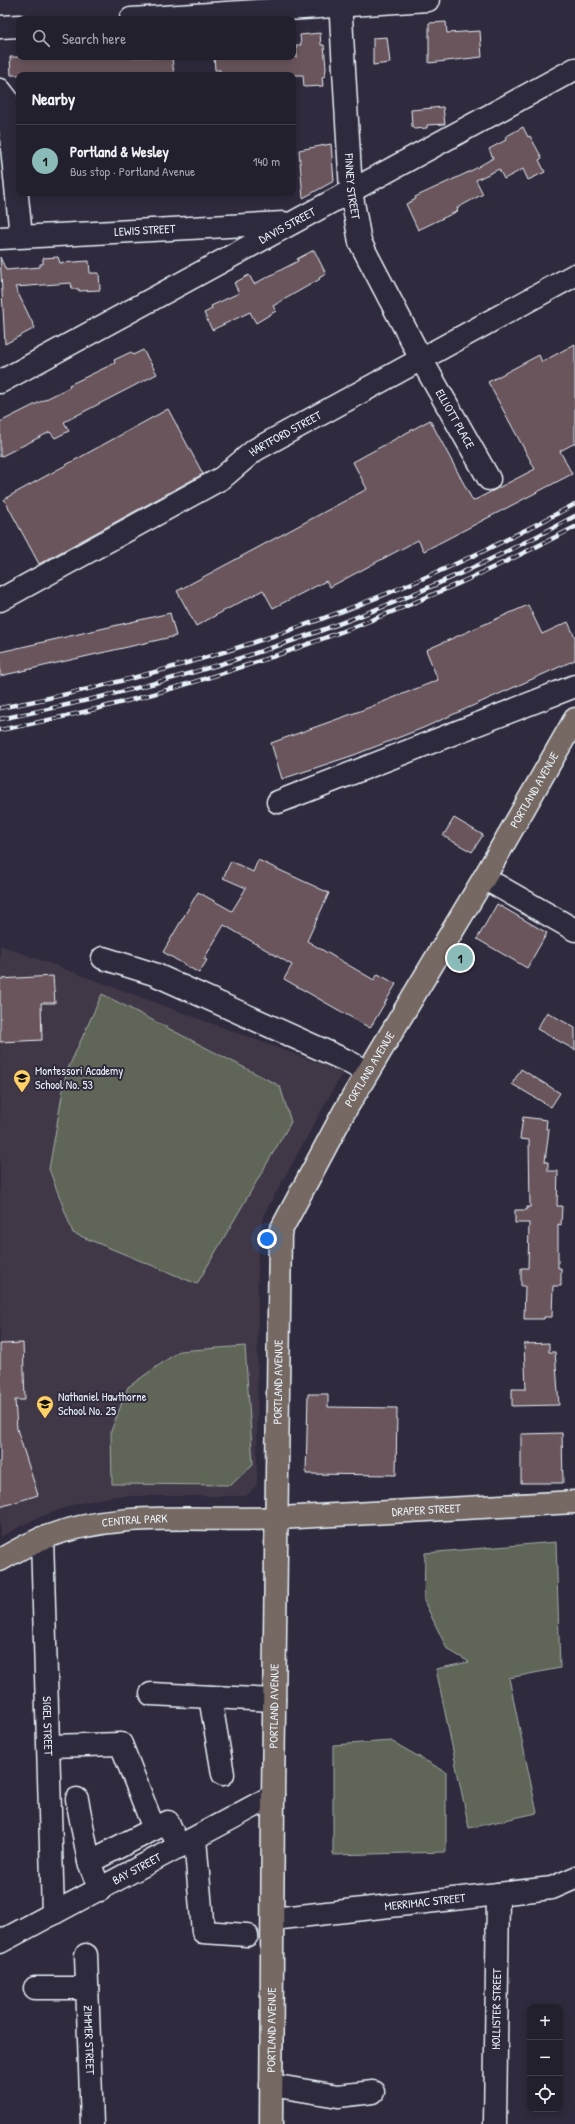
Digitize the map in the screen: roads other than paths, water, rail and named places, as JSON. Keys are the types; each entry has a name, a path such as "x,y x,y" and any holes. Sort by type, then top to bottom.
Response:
{"main road":[{"name":"PORTLAND AVENUE","path":"271,2124 273,1796 280,1232 367,1072 484,878 575,719"},
{"name":"DRAPER STREET","path":"277,1518 575,1502"},
{"name":"CENTRAL PARK","path":"0,1560 42,1538 92,1524 159,1518 277,1518"}],"street":[{"path":"170,16 340,3 428,0"},
{"name":"FINNEY STREET","path":"340,3 351,191 360,242 421,359"},
{"path":"0,27 16,26"},
{"name":"DAVIS STREET","path":"0,382 575,69"},
{"path":"0,90 7,99 16,181"},
{"path":"18,196 22,236"},
{"name":"LEWIS STREET","path":"0,238 290,223"},
{"name":"HARTFORD STREET","path":"0,600 222,478 255,450 575,275"},
{"name":"ELLIOTT PLACE","path":"421,359 489,479"},
{"path":"278,802 575,686"},
{"path":"484,878 575,930"},
{"path":"103,958 154,974 345,1060 367,1072"},
{"name":"SIGEL STREET","path":"42,1538 53,1914"},
{"path":"151,1694 274,1700"},
{"path":"210,1697 223,1774"},
{"path":"48,1746 121,1744 154,1829"},
{"name":"BAY STREET","path":"0,1942 100,1890 273,1796"},
{"path":"77,1799 89,1862 100,1890"},
{"path":"89,1862 168,1822 187,1843 203,1932 247,1935"},
{"name":"MERRIMAC STREET","path":"272,1919 552,1888 575,1878"},
{"name":"HOLLISTER STREET","path":"495,2124 498,1894"},
{"name":"ZIMMER STREET","path":"86,1955 92,2124"},
{"path":"35,1988 87,1988"},
{"path":"271,2085 338,2096 373,2092"}],"railway":[{"path":"0,708 75,692 149,673 223,652 295,628 438,572 575,504"},
{"path":"0,719 149,685 295,640 438,584 575,516"},
{"path":"0,730 147,696 221,674 294,649 367,622 438,592 508,561 575,527"}],"place":[{"name":"Portland & Wesley","path":"460,958"},
{"name":"Montessori Academy School No. 53","path":"22,1093"},
{"name":"Nathaniel Hawthorne School No. 25","path":"45,1419"}]}
